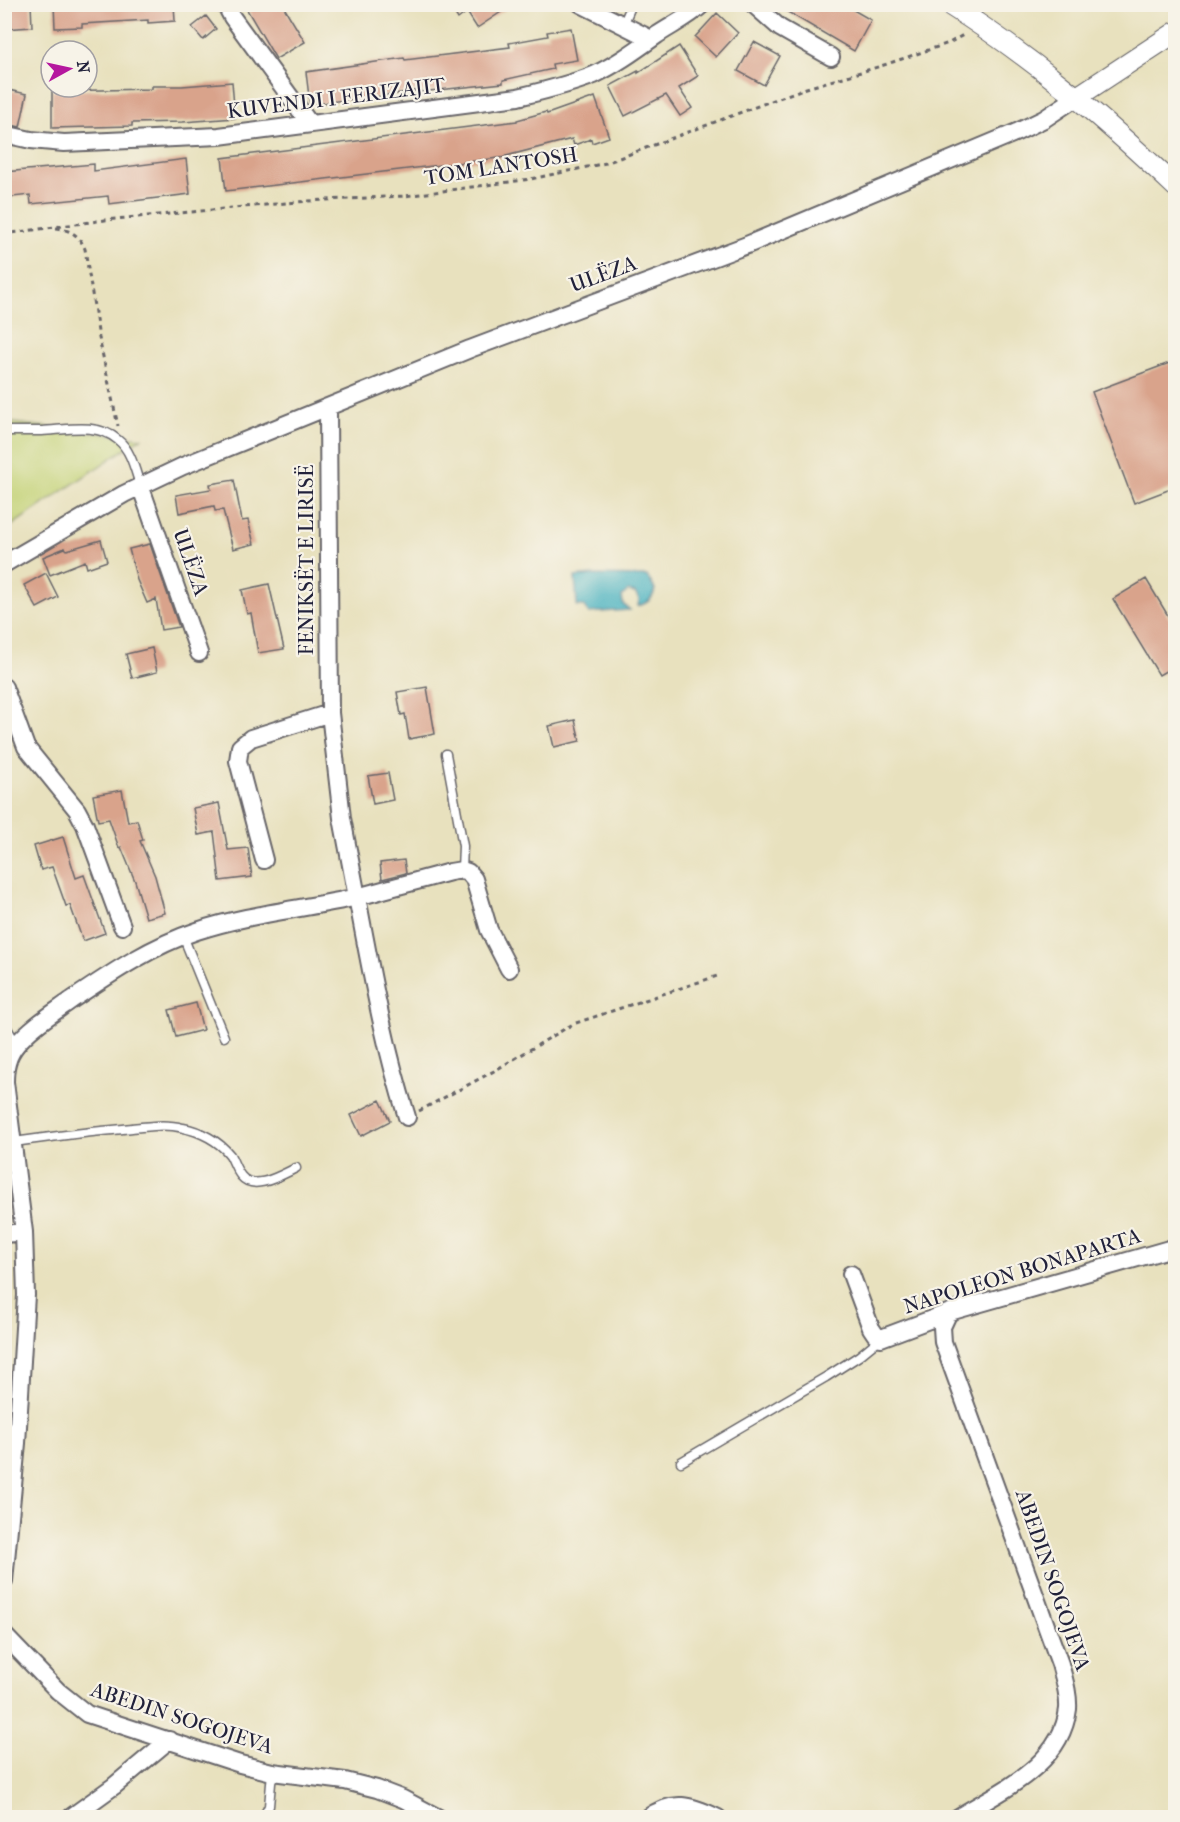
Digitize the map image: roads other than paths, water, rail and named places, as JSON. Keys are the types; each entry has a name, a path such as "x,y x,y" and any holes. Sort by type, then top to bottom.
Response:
{"street":[{"path":"225,4 232,18 310,124"},
{"path":"581,4 622,25 655,37"},
{"path":"655,37 686,4"},
{"path":"655,37 682,21 703,4"},
{"path":"753,4 780,28 831,57"},
{"path":"948,4 1025,55 1077,97 1176,187"},
{"path":"1077,97 1176,32"},
{"name":"KUVENDI I FERIZAJIT","path":"4,135 31,140 64,142 219,136 518,97 594,75 636,51 655,37"},
{"name":"ULËZA","path":"4,564 140,485 183,466 470,349 747,245 1017,132 1044,119 1077,97"},
{"name":"FENIKSËT E LIRISË","path":"328,408 330,713 342,818 357,897 384,1033 407,1117"},
{"name":"ULËZA","path":"140,485 199,653"},
{"path":"4,687 26,747 77,810 85,825 122,926"},
{"path":"264,860 237,761 240,747 251,738 330,713"},
{"path":"4,1581 17,1443 26,1295 24,1232 14,1142 8,1121 5,1082 5,1067 17,1045 36,1026 89,988 148,951 183,936 223,924 357,897 462,870 468,872 474,879 489,930 508,969"},
{"path":"4,1234 24,1232"},
{"name":"NAPOLEON BONAPARTA","path":"881,1338 972,1306 1176,1247"},
{"path":"851,1274 872,1328 881,1338"},
{"name":"ABEDIN SOGOJEVA","path":"948,1314 942,1327 943,1342 1060,1664 1068,1697 1068,1709 1062,1730 1056,1743 1040,1765 957,1818"},
{"name":"ABEDIN SOGOJEVA","path":"4,1635 58,1691 87,1714 208,1754 272,1772 345,1781 377,1789 403,1799 439,1818"},
{"path":"71,1816 114,1786 169,1740"},
{"path":"647,1818 664,1808 686,1805 718,1818"}],"lane":[{"path":"622,25 632,4"},
{"path":"973,20 985,4"},
{"path":"4,431 81,428 97,430 119,440 127,451 140,485"},
{"path":"446,754 463,846 462,870"},
{"path":"183,936 224,1037"},
{"path":"4,1023 17,1045"},
{"path":"14,1142 77,1133 165,1125 184,1128 213,1141 231,1156 243,1178 249,1181 264,1181 296,1168"},
{"name":"NAPOLEON BONAPARTA","path":"681,1462 826,1377 859,1356 881,1338"},
{"path":"263,1818 269,1806 272,1772"}],"water":[{"path":"647,576 655,589 650,600 638,606 639,599 635,593 628,591 622,596 623,604 630,610 588,613 584,606 577,606 575,577"}]}
